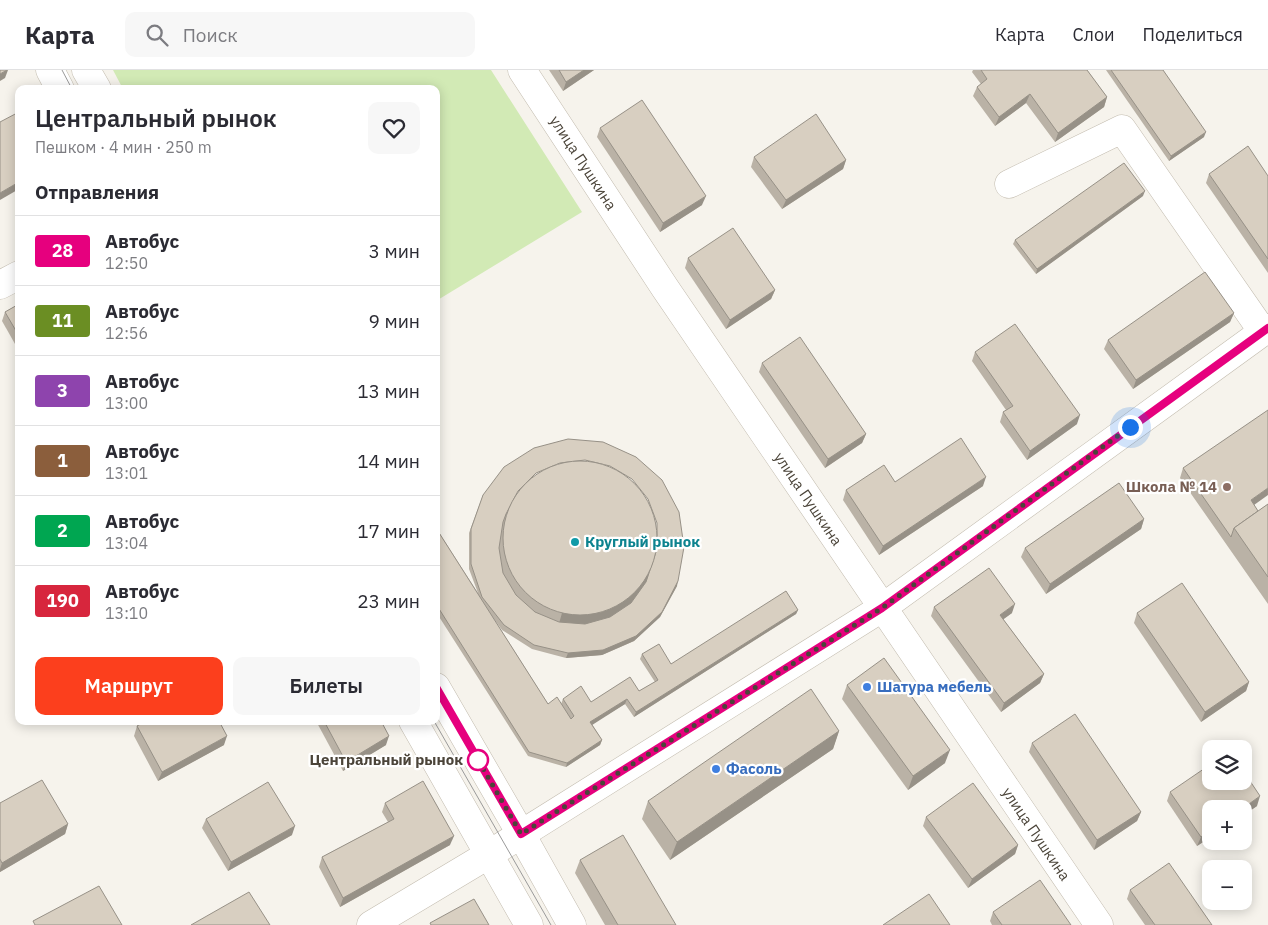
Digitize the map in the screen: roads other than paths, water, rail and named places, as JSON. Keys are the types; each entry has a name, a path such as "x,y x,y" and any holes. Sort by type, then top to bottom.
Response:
{"street":[{"path":"50,70 58,85"},
{"path":"86,70 95,85"},
{"name":"улица Пушкина","path":"522,70 670,296 1099,925"},
{"path":"371,925 488,855 882,608 1265,330 1122,129 1009,184"},
{"path":"0,285 15,277"},
{"path":"440,694 572,925"},
{"path":"415,725 529,925"}],"tram line":[{"path":"62,70 70,85"},
{"path":"436,725 551,925"}],"place":[{"name":"Школа № 14","path":"1227,487"},
{"name":"Круглый рынок","path":"575,542"},
{"name":"Шатура мебель","path":"867,687"},
{"name":"Центральный рынок","path":"478,760"},
{"name":"Фасоль","path":"716,769"}]}
